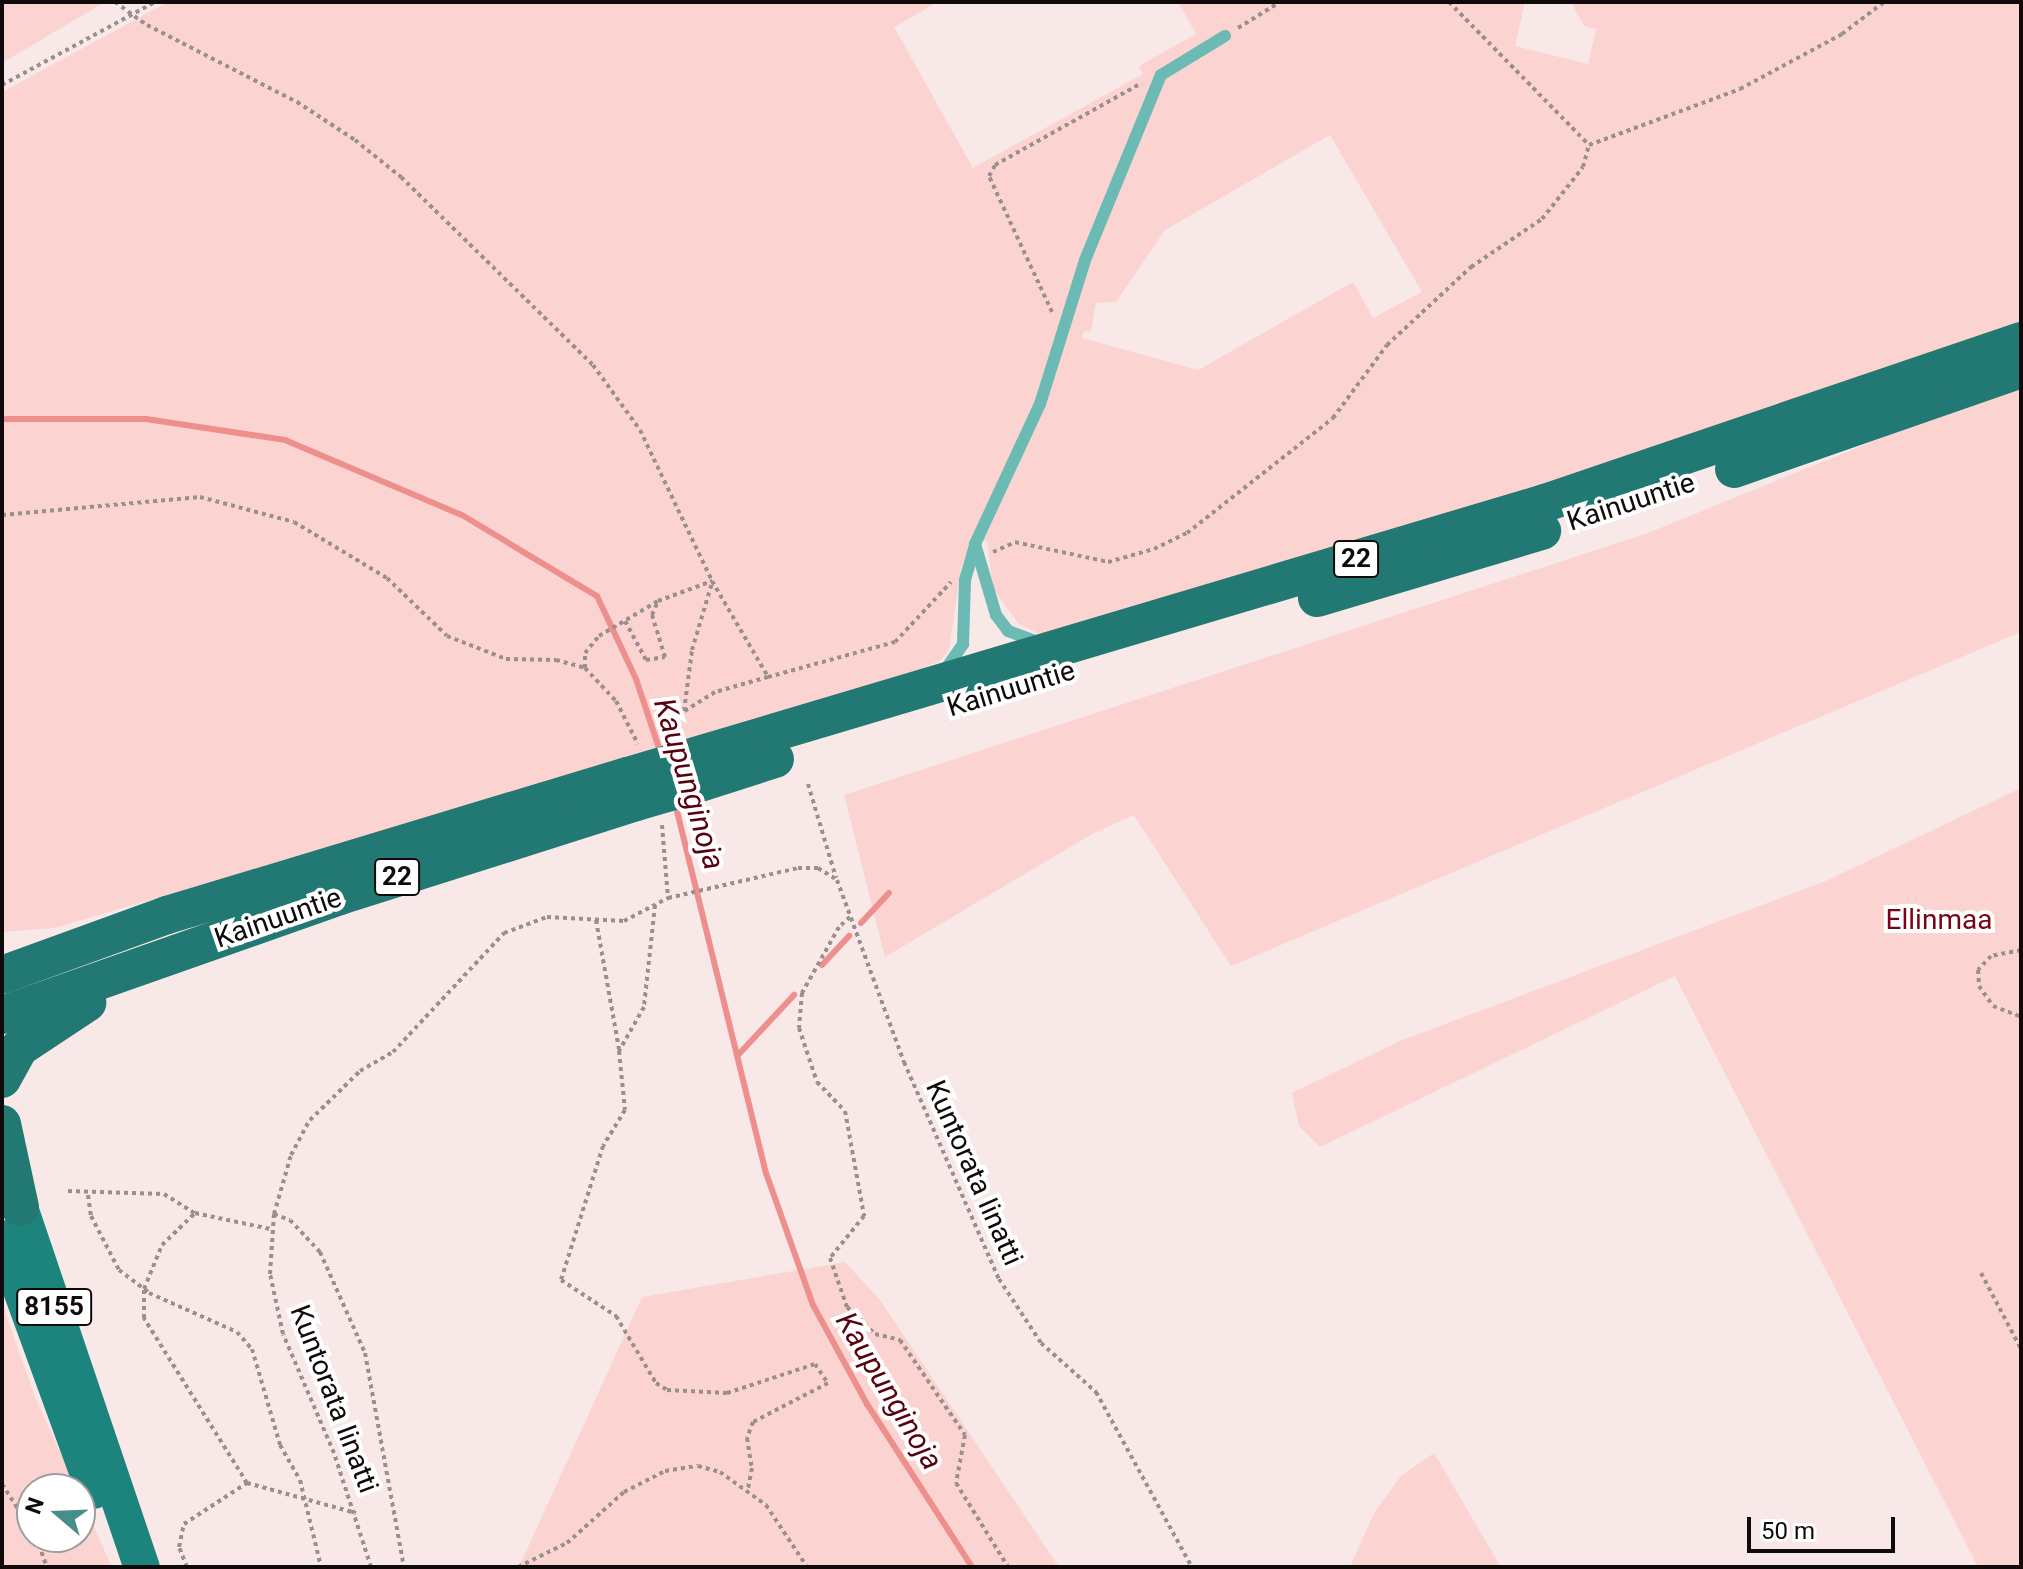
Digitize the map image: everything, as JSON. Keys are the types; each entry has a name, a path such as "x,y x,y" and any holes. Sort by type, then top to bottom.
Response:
{"highway":[{"name":"Kainuuntie","path":"689,772 928,687 1713,450 2021,341"},
{"name":"Kainuuntie","path":"2,975 212,900 632,789 1464,555 1799,448 2021,369"},
{"name":"Kainuuntie","path":"2,1015 632,789"},
{"path":"2,946 212,900"},
{"path":"2,1079 19,1048 40,1031 219,938"},
{"path":"2,1124 11,1223"}],"main road":[{"name":"8155","path":"2,1157 11,1223 125,1567"},
{"name":"8155","path":"11,1223 142,1567"}],"lane":[{"path":"928,687 957,658 963,644 975,544 1040,404 1060,329 1161,75 1225,36"},
{"path":"974,560 985,593 1008,631 1061,646"}],"path":[{"path":"115,2 133,17 297,102 355,140 566,333 640,430 712,581 768,677"},
{"path":"2,85 133,17 155,2"},
{"path":"1225,36 1280,2"},
{"path":"1449,2 1589,145"},
{"path":"1589,145 1740,89 1842,34 1884,2"},
{"path":"1060,329 989,176 995,165 1161,75"},
{"path":"667,726 684,711 715,692 895,642 974,560 1015,542 1108,562 1187,533 1333,418 1387,345 1471,267 1542,219 1583,167 1589,145"},
{"path":"2,515 171,498 236,503 294,522 387,578 447,636 506,659 556,660 585,668 604,683 636,739"},
{"path":"585,668 585,653 601,635 658,601 712,581"},
{"path":"684,711 692,650 712,581"},
{"path":"625,621 646,660 665,657 652,615 658,601"},
{"name":"Kuntorata Iinatti","path":"808,784 837,880 904,1062 999,1279 1041,1343 1096,1392 1192,1567"},
{"name":"Kuntorata Iinatti","path":"371,1567 356,1513 283,1334 270,1274 270,1230 291,1155 328,1098 393,1052 504,933 530,920 624,921 668,898 798,868 818,868 837,880"},
{"path":"619,1051 644,1007 650,922 656,903"},
{"path":"850,917 839,927 802,993 799,1028 817,1082 845,1111 864,1216 830,1258 847,1307 875,1334 900,1340 965,1435 956,1483 1008,1567"},
{"path":"596,919 619,1051 625,1110 603,1146 561,1280 616,1316 648,1372 667,1390 727,1393 815,1364 828,1383 753,1422 747,1438 752,1468 748,1489"},
{"path":"2021,950 1991,956 1978,970 1979,986 1993,1006 2021,1017"},
{"path":"68,1191 88,1195 164,1194 195,1213 270,1230"},
{"path":"88,1195 103,1244 119,1270 144,1289 237,1332 252,1349 280,1445 300,1480 301,1497 321,1567"},
{"path":"195,1213 162,1245 144,1289 144,1318 247,1483 356,1513"},
{"path":"274,1214 290,1220 320,1252 365,1353 404,1567"},
{"path":"1981,1273 2021,1349"},
{"path":"518,1567 567,1543 624,1492 665,1471 698,1466 748,1489 789,1535 807,1567"},
{"path":"187,1567 179,1547 184,1524 247,1483"},
{"path":"2,1484 16,1506"}],"green space":[{"path":"2,2 105,2 2,63"},
{"path":"168,2 938,2 894,27 973,168 1143,74 1139,66 1196,34 1178,2 1525,2 1515,46 1588,64 1596,29 1584,26 1571,2 2021,2 2021,322 1715,433 1065,633 1037,633 1019,624 992,587 988,541 971,539 961,568 949,650 940,661 883,685 54,928 2,932 2,92","holes":["1330,135 1422,292 1373,318 1353,282 1198,370 1082,338 1084,331 1091,332 1096,303 1116,302 1165,230"]},
{"path":"2021,381 2021,632 1231,966 1134,815 1092,834 885,957 844,795 1648,533"},
{"name":"Ellinmaa","path":"2021,788 2021,1567 1978,1567 1675,976 1320,1147 1299,1126 1292,1093 1400,1041 1826,881"},
{"path":"845,1262 880,1300 1059,1567 519,1567 642,1297"},
{"path":"2,1303 35,1397 70,1473 16,1473 16,1553 96,1553 96,1532 112,1567 2,1567"},
{"path":"1434,1453 1501,1567 1350,1567 1374,1513 1401,1476"}],"waterway":[{"name":"Kaupunginoja","path":"2,419 146,419 285,440 462,515 597,596 636,679 661,754"},
{"name":"Kaupunginoja","path":"675,803 766,1173 813,1305 867,1404 972,1567"},
{"path":"861,923 889,893"},
{"path":"822,965 849,936"},
{"path":"739,1054 794,995"}]}
